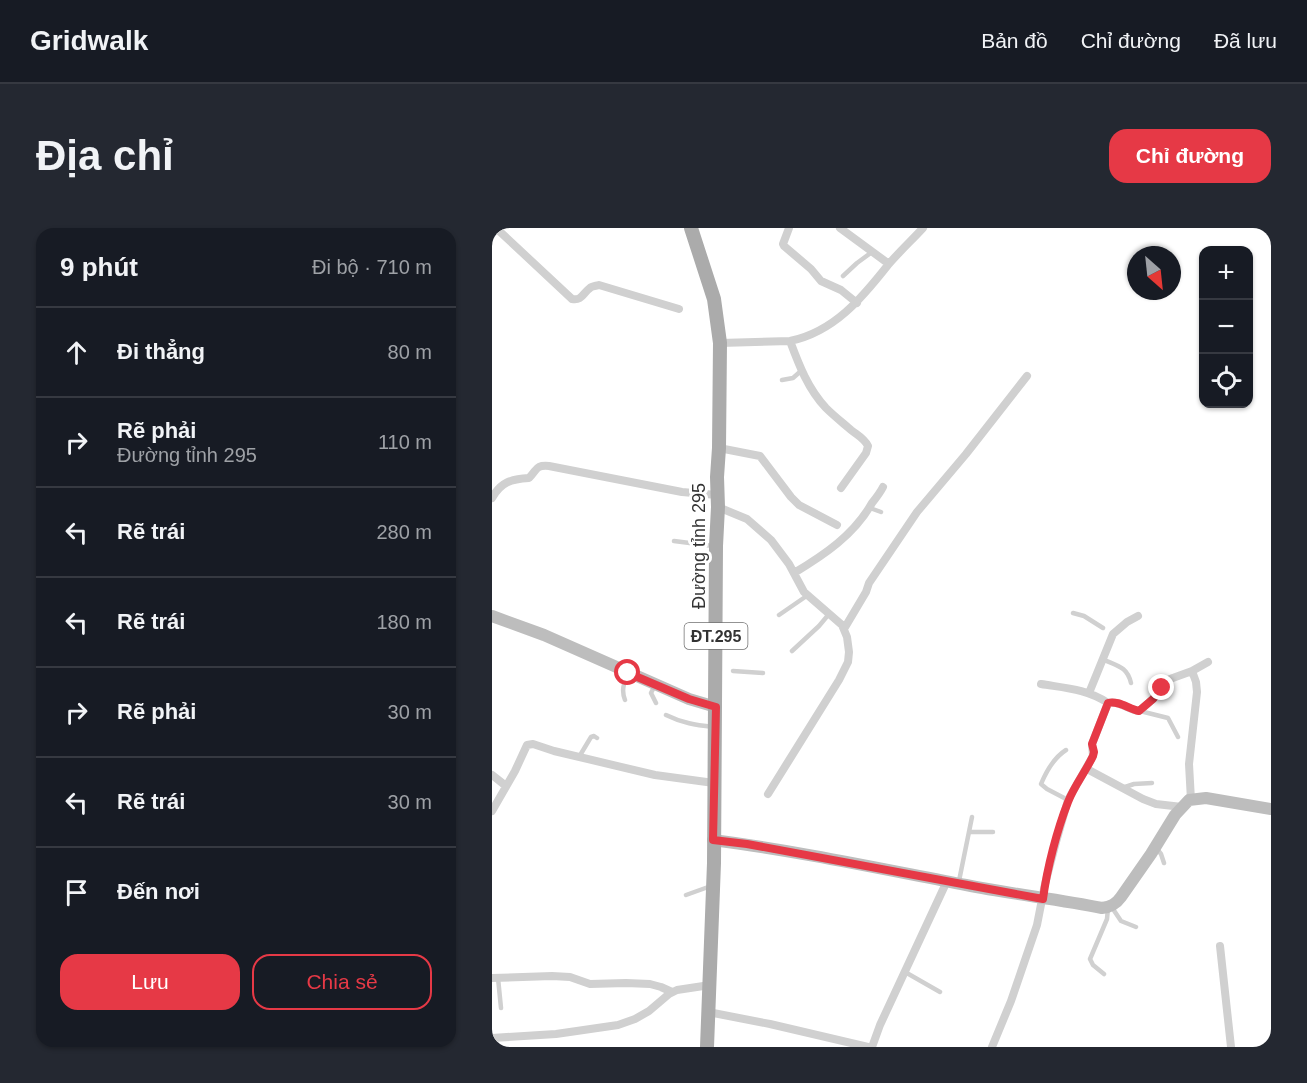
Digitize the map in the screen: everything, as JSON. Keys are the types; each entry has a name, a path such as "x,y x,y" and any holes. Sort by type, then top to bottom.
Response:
{"main road":[{"name":"Đường tỉnh 295","path":"692,228 714,299 720,343 716,546 720,669 715,727 714,885 707,1047"}],"street":[{"path":"494,228 572,299 581,298 590,288 599,285 679,309"},
{"path":"789,228 784,246 811,269 821,281 842,290 856,303"},
{"path":"840,228 889,264"},
{"path":"720,343 790,341 816,333 835,322 856,303 923,228"},
{"path":"790,341 812,391 826,408 868,446 866,453 841,488"},
{"path":"844,629 869,583 917,512 1027,376"},
{"path":"719,448 760,456 799,505 837,525"},
{"path":"492,498 498,487 514,479 529,478 540,465 549,466 718,501 747,519 777,547 804,592 842,625 847,637 849,652 848,662 839,680 768,794"},
{"path":"794,573 837,544 870,508 883,487"},
{"path":"492,616 544,635 689,699 716,707"},
{"path":"1089,693 1102,659 1108,631 1138,616"},
{"path":"1041,684 1089,693 1108,703 1113,702 1139,711 1170,679 1208,662"},
{"path":"713,840 747,844 1043,899 1102,908 1109,907 1117,903 1175,815 1186,803 1188,764 1197,692 1192,671"},
{"path":"992,1047 1037,925 1045,884 1068,800 1093,756 1092,744 1108,703"},
{"path":"492,811 527,745 533,744 655,775 714,783"},
{"path":"1087,769 1156,804 1186,803 1206,798 1271,809"},
{"path":"492,775 506,786"},
{"path":"708,1012 870,1047 905,972 953,882"},
{"path":"1220,946 1231,1047"},
{"path":"495,978 570,977 590,984 650,984 672,992"},
{"path":"492,1038 556,1034 618,1024 635,1019 649,1011 672,992 710,985"}],"lane":[{"path":"843,276 872,252"},
{"path":"782,380 793,378 802,370"},
{"path":"870,508 881,512"},
{"path":"674,541 716,546"},
{"path":"779,615 807,595"},
{"path":"1073,613 1084,616 1108,631"},
{"path":"792,651 829,614"},
{"path":"1102,659 1124,668 1128,672 1131,683"},
{"path":"732,671 763,673"},
{"path":"625,700 623,685 628,673"},
{"path":"655,685 651,693 656,704"},
{"path":"1139,711 1168,717 1178,737"},
{"path":"666,715 692,725 715,727"},
{"path":"579,757 591,737 597,738"},
{"path":"1066,750 1062,752 1041,784 1068,800"},
{"path":"1122,788 1134,784 1152,783"},
{"path":"953,882 972,817"},
{"path":"969,832 993,832"},
{"path":"1155,847 1164,863"},
{"path":"686,895 714,885"},
{"path":"1109,907 1121,921 1136,927"},
{"path":"1104,974 1093,965 1090,959 1107,919 1109,907"},
{"path":"905,972 940,992"},
{"path":"495,978 501,1008"}],"route":[{"path":"628,673 689,699 716,707 713,840 747,844 1043,899 1068,800 1093,756 1092,744 1108,703 1113,702 1139,711 1162,688"}]}
